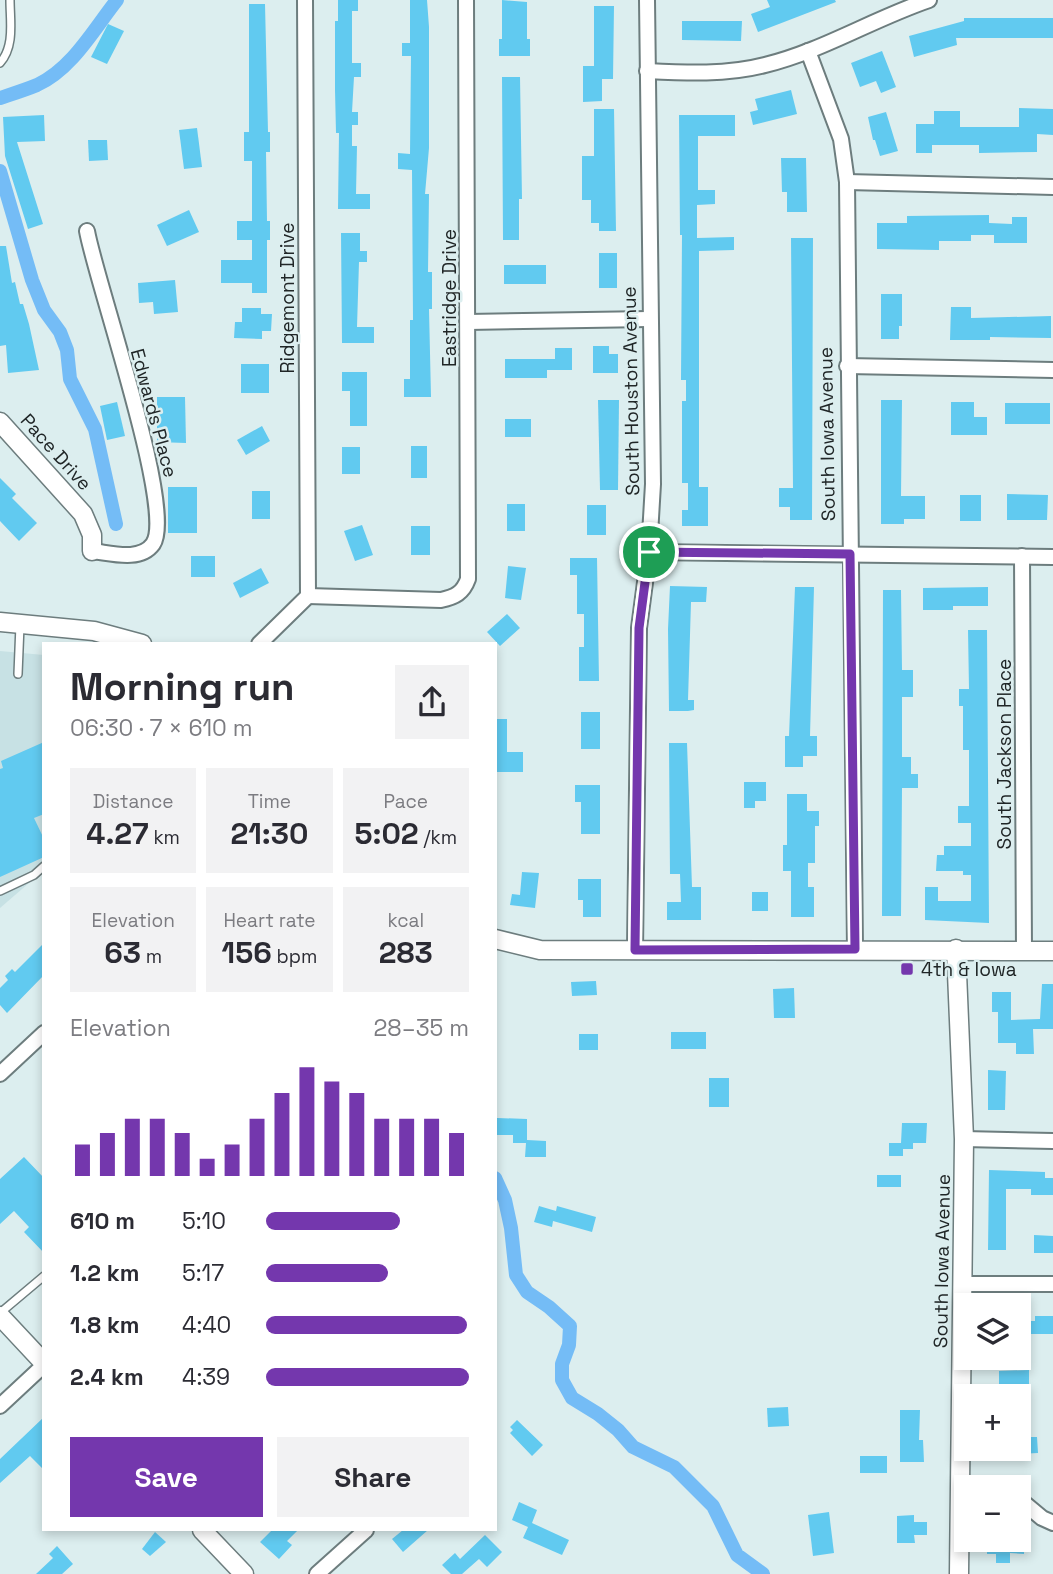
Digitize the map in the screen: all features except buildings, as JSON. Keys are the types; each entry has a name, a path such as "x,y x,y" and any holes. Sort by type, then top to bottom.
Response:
{"street":[{"name":"Ridgemont Drive","path":"305,0 308,596"},
{"name":"Eastridge Drive","path":"308,596 441,600 454,597 468,579 466,0"},
{"name":"South Houston Avenue","path":"635,950 639,628 649,552 653,484 647,0"},
{"path":"647,71 732,71 764,66 808,51 886,7 929,0"},
{"name":"South Iowa Avenue","path":"808,51 841,139 847,182 855,949"},
{"path":"847,182 1053,187"},
{"name":"Edwards Place","path":"87,231 97,279 140,426 156,500 156,534 151,546 136,555 92,551"},
{"path":"468,322 649,319"},
{"path":"847,366 1053,370"},
{"name":"Pace Drive","path":"0,422 83,514 92,535 92,551"},
{"path":"649,552 1053,557"},
{"name":"South Jackson Place","path":"1022,556 1024,951"},
{"path":"261,642 308,596"},
{"path":"0,622 94,631 135,642"},
{"path":"497,939 540,950 1053,951"},
{"name":"South Iowa Avenue","path":"956,949 964,1139 963,1475"},
{"path":"0,1074 42,1035"},
{"path":"964,1139 1053,1141"},
{"path":"963,1284 1053,1284"},
{"path":"0,1315 42,1362"},
{"path":"0,1406 42,1366"},
{"path":"1031,1509 1053,1523"},
{"path":"203,1531 244,1574"},
{"path":"317,1574 365,1531"},
{"name":"South Iowa Avenue","path":"960,1574 961,1552"}],"lane":[{"path":"0,62 8,55 11,39 10,0"},
{"path":"18,674 20,624"},
{"path":"0,891 34,875 42,868"},
{"path":"0,1315 42,1278"}],"shaded area":[{"path":"0,651 42,655 42,872 0,908"}],"waterway":[{"path":"0,98 37,85 61,69 82,47 117,0"},
{"path":"0,171 32,280 44,310 60,332 67,350 70,379 95,429 116,524"},
{"path":"497,1182 505,1200 511,1228 516,1275 527,1292 570,1326 569,1345 562,1364 562,1380 572,1398 618,1430 633,1447 674,1467 713,1506 737,1555 763,1574"}],"place":[{"name":"4th & Iowa","path":"907,969"}],"route":[{"path":"649,552 850,554 855,949 635,950 639,628 649,552"}]}
